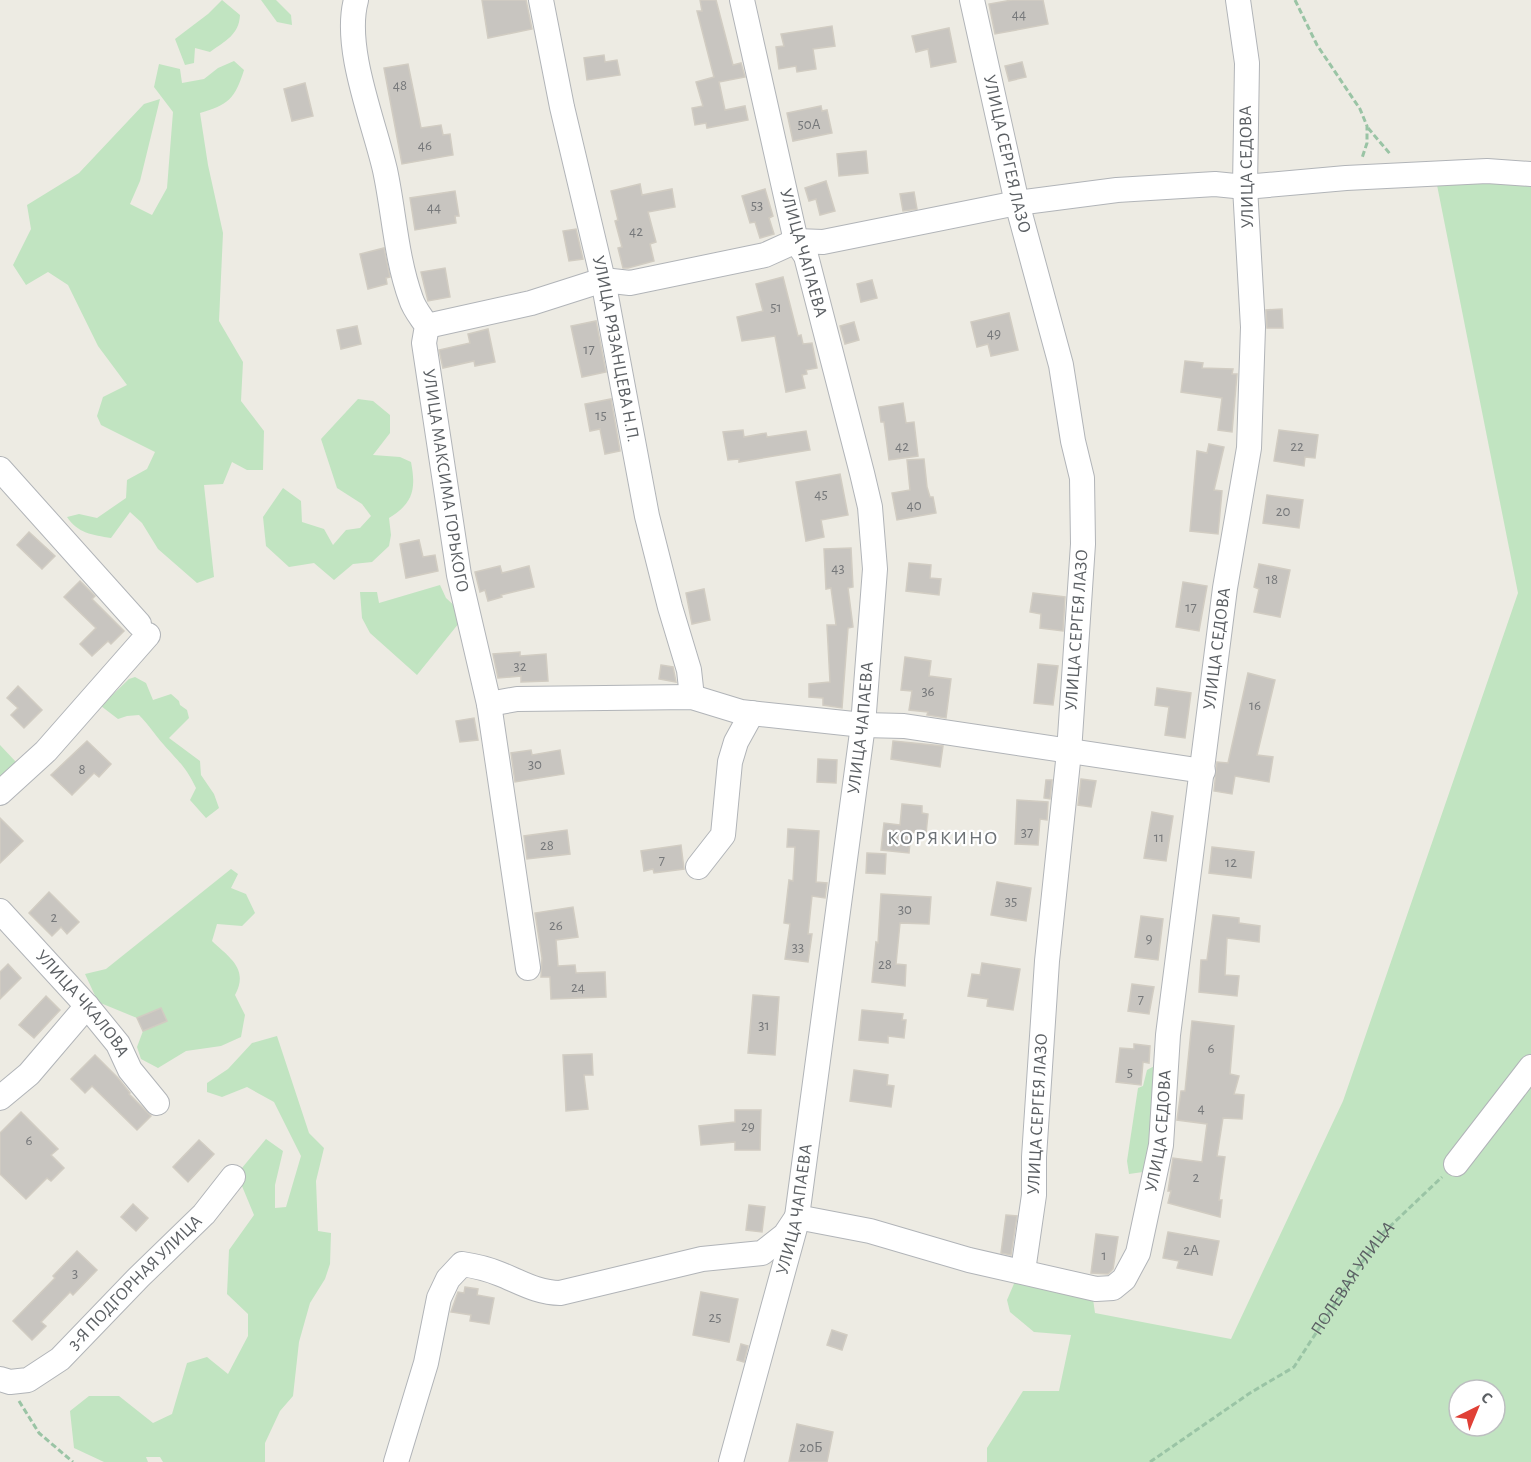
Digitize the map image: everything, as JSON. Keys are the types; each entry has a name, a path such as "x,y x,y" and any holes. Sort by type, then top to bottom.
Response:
{"street":[{"path":"356,0 354,40 364,96 384,168 403,271 411,301 428,327 531,303 603,280 630,282 664,276 765,255 796,241 823,242 1017,203 1117,190 1215,184 1245,187 1346,178 1487,171 1531,174"},
{"name":"УЛИЦА РЯЗАНЦЕВА Н.П.","path":"541,0 562,107 603,280 647,516 689,670 692,697"},
{"name":"УЛИЦА ЧАПАЕВА","path":"731,1462 797,1217 863,725 875,569 870,507 806,256 796,241 742,0"},
{"name":"УЛИЦА СЕРГЕЯ ЛАЗО","path":"972,0 1017,203 1061,364 1073,441 1082,478 1083,544 1069,752 1047,961 1034,1158 1034,1195 1023,1271"},
{"name":"УЛИЦА СЕДОВА","path":"1023,1271 1095,1288 1113,1288 1124,1279 1138,1253 1161,1145 1168,1035 1225,588 1249,448 1252,327 1245,187 1247,63 1238,0"},
{"name":"УЛИЦА МАКСИМА ГОРЬКОГО","path":"428,327 424,343 459,575 489,704 528,968"},
{"path":"0,469 144,629 46,751 0,793"},
{"path":"489,704 517,699 692,697 741,712 863,725 904,726 1203,771"},
{"path":"698,867 723,835 730,762 736,742 752,713"},
{"name":"УЛИЦА ЧКАЛОВА","path":"0,911 87,1006 118,1044 130,1070 158,1103"},
{"path":"0,1098 28,1074 87,1006"},
{"path":"1456,1164 1531,1067"},
{"name":"3-Я ПОДГОРНАЯ УЛИЦА","path":"1,1379 10,1382 28,1380 60,1359 204,1214 233,1177"},
{"path":"396,1462 426,1363 439,1298 448,1278 462,1264 482,1267 549,1293 560,1293 702,1259 762,1253 785,1235 797,1217 870,1231 969,1260 1023,1271"}],"path":[{"path":"1295,0 1317,45 1360,109 1367,126 1409,176"},
{"path":"1346,178 1356,169 1363,155 1367,143 1367,126"},
{"name":"ПОЛЕВАЯ УЛИЦА","path":"1150,1462 1250,1393 1294,1366 1384,1232 1456,1164"},
{"path":"1,1379 39,1432 73,1462"}],"green space":[{"path":"222,0 240,15 237,28 230,37 210,52 195,48 194,63 185,65 175,39 208,14"},
{"path":"261,0 276,0 291,15 292,25 277,22"},
{"path":"234,61 244,70 234,94 224,104 200,113 208,165 223,233 219,321 243,362 241,401 264,431 263,470 247,470 232,462 223,484 204,485 214,577 197,583 158,549 142,523 130,512 111,538 81,530 67,517 79,514 97,518 126,498 127,480 147,469 155,452 101,425 97,416 103,397 127,385 98,346 68,285 48,272 26,285 13,265 31,229 27,205 79,173 144,104 160,99 140,181 130,204 152,215 167,188 173,112 154,87 159,64 180,69 182,83 204,79 218,68"},
{"path":"1531,178 1531,1462 987,1462 987,1448 1023,1391 1059,1391 1071,1335 1034,1332 1010,1312 1007,1300 1016,1279 1093,1299 1095,1313 1231,1339 1343,1101 1518,593 1436,180"},
{"path":"358,399 373,401 390,415 390,433 373,455 400,457 411,462 413,487 404,507 389,518 391,535 389,546 372,562 353,564 334,580 314,563 289,567 266,546 263,517 283,488 301,501 302,522 324,529 333,545 346,530 360,528 371,516 362,504 337,488 321,439"},
{"path":"440,585 446,598 459,610 459,623 417,675 370,633 362,618 360,592 377,592 379,603"},
{"path":"135,677 146,683 153,700 171,694 187,710 189,718 169,738 200,761 201,775 214,794 219,808 206,818 190,800 196,788 189,775 143,719 139,715 118,719 101,706 129,679"},
{"path":"0,745 16,762 0,778"},
{"path":"231,869 238,874 231,888 246,894 255,913 242,926 217,924 212,941 231,959 239,971 239,986 235,995 245,1015 241,1037 221,1046 186,1051 158,1068 141,1059 137,1047 143,1031 167,1021 161,1008 137,1018 98,1002 85,974 106,969"},
{"path":"277,1036 309,1133 324,1148 316,1181 318,1231 331,1233 330,1264 325,1279 310,1303 299,1342 293,1396 280,1411 265,1443 265,1462 163,1462 160,1457 146,1457 148,1462 104,1462 74,1448 70,1411 89,1396 119,1396 153,1423 172,1414 187,1363 207,1357 228,1374 248,1336 248,1314 227,1294 229,1250 254,1215 237,1174 266,1139 283,1151 275,1185 275,1208 286,1207 301,1156 274,1102 247,1087 222,1097 207,1092 207,1083 228,1069 252,1043"},
{"path":"1158,1064 1157,1148 1143,1172 1129,1174 1127,1161 1138,1088 1143,1086 1147,1070"}],"building":[{"path":"482,0 526,0 532,29 488,38"},
{"path":"700,0 716,0 733,65 741,63 745,77 719,82 725,110 745,106 748,120 707,128 706,123 695,125 692,108 703,106 696,82 714,77 697,11 702,11"},
{"path":"1012,0 1043,0 1048,24 995,34 989,4"},
{"path":"832,26 835,46 813,49 816,69 797,72 796,66 779,69 776,47 784,46 781,34"},
{"path":"949,28 956,62 931,67 928,49 916,52 912,36"},
{"path":"604,55 605,62 617,60 620,75 587,80 584,58"},
{"path":"1022,62 1026,77 1009,81 1005,66"},
{"path":"408,64 421,128 441,125 443,135 450,134 453,155 402,164 384,68"},
{"path":"305,83 313,116 292,121 284,89"},
{"path":"821,106 822,111 827,110 832,133 793,141 787,113"},
{"path":"866,151 868,173 839,176 837,154"},
{"path":"826,181 835,211 820,215 816,199 809,201 805,188"},
{"path":"640,184 642,195 672,189 675,207 648,212 656,242 650,244 654,261 623,268 618,248 622,247 615,221 618,220 611,191"},
{"path":"765,189 773,216 769,218 774,234 760,238 755,222 750,223 742,196"},
{"path":"455,191 459,216 455,216 456,223 415,230 410,198"},
{"path":"914,192 917,209 903,211 900,194"},
{"path":"576,229 583,259 569,261 563,231"},
{"path":"384,248 390,277 386,278 387,284 368,289 360,254"},
{"path":"445,268 450,297 428,301 421,272"},
{"path":"783,277 798,336 801,335 803,344 812,343 817,368 806,370 807,374 802,375 805,388 786,392 775,336 742,341 737,317 763,311 756,284"},
{"path":"872,280 877,298 861,302 857,284"},
{"path":"1282,309 1283,328 1267,328 1266,310"},
{"path":"1009,313 1018,350 991,356 988,344 977,347 971,322"},
{"path":"596,321 606,372 582,377 571,326"},
{"path":"854,322 859,340 845,344 840,326"},
{"path":"357,326 361,344 341,349 337,330"},
{"path":"488,329 495,362 475,366 474,361 443,368 439,350 470,343 468,334"},
{"path":"1185,361 1203,363 1202,368 1233,369 1232,374 1237,374 1232,432 1218,430 1222,398 1181,392"},
{"path":"611,399 620,451 605,454 600,429 590,431 585,404"},
{"path":"903,403 906,423 914,422 918,456 889,460 884,422 881,422 879,407"},
{"path":"743,430 744,437 766,433 767,437 806,431 810,450 739,462 739,459 728,460 723,432"},
{"path":"1279,430 1318,435 1315,458 1305,457 1304,466 1274,461"},
{"path":"1209,444 1224,447 1214,490 1222,491 1218,534 1190,531 1197,451 1207,453"},
{"path":"924,459 927,487 930,497 933,497 936,513 897,520 892,493 910,490 907,460"},
{"path":"840,474 848,515 821,520 824,537 806,541 796,482"},
{"path":"1267,495 1303,500 1299,528 1263,523"},
{"path":"29,532 55,556 42,569 17,545"},
{"path":"419,540 423,557 435,555 438,571 406,578 400,544"},
{"path":"851,548 853,587 848,588 853,627 848,628 842,708 823,705 823,698 809,697 809,684 830,682 827,625 836,625 831,588 826,589 824,549"},
{"path":"909,563 931,565 930,578 941,579 939,595 906,591"},
{"path":"1259,564 1290,570 1280,617 1254,612 1259,589 1254,587"},
{"path":"500,566 502,573 529,566 534,587 501,595 502,597 488,601 485,590 480,592 475,572"},
{"path":"80,581 95,596 92,599 124,631 111,644 108,641 92,656 80,644 96,628 64,597"},
{"path":"1183,582 1207,586 1199,631 1176,627"},
{"path":"704,589 710,620 692,624 686,593"},
{"path":"1033,593 1065,597 1063,631 1040,628 1041,614 1030,612"},
{"path":"520,652 520,656 546,654 548,681 521,682 521,676 498,678 493,654"},
{"path":"905,657 931,661 929,676 951,679 946,718 927,715 928,712 909,710 912,691 901,690"},
{"path":"1038,664 1058,666 1053,705 1034,703"},
{"path":"661,665 673,667 676,682 659,679"},
{"path":"1248,673 1275,680 1257,755 1273,757 1269,782 1235,776 1232,794 1214,791 1217,762 1228,763"},
{"path":"18,686 42,710 24,728 11,715 18,708 7,698"},
{"path":"1157,688 1191,693 1185,738 1165,735 1169,707 1155,705"},
{"path":"474,718 478,740 460,742 456,721"},
{"path":"87,741 111,764 99,777 94,773 72,795 51,775"},
{"path":"893,741 943,746 940,767 891,759"},
{"path":"531,750 532,755 560,750 564,774 515,782 511,753"},
{"path":"818,759 837,760 836,783 817,782"},
{"path":"1081,779 1096,781 1091,807 1078,805"},
{"path":"1046,780 1052,780 1050,799 1044,798"},
{"path":"1017,800 1048,802 1047,820 1040,819 1038,845 1015,844"},
{"path":"902,804 922,806 922,813 928,814 926,834 911,832 909,853 881,850 884,823 900,825"},
{"path":"1152,812 1173,816 1166,861 1144,858"},
{"path":"0,818 23,841 0,863"},
{"path":"788,829 819,831 816,882 827,883 825,898 812,896 808,934 812,934 808,962 785,959 790,924 784,923 789,880 793,881 795,847 787,847"},
{"path":"567,830 570,854 527,859 524,836"},
{"path":"681,845 684,869 654,873 653,869 644,871 641,851"},
{"path":"1212,847 1254,852 1251,878 1209,873"},
{"path":"867,853 886,854 885,874 866,873"},
{"path":"997,882 1031,888 1026,921 991,915"},
{"path":"49,892 79,922 67,934 61,927 52,936 29,913"},
{"path":"881,894 931,897 929,924 900,923 896,964 906,965 905,986 872,982 876,942 878,943"},
{"path":"573,907 578,937 556,940 558,966 575,965 576,973 605,972 606,997 551,999 550,977 541,977 542,958 535,913"},
{"path":"1213,915 1239,918 1239,923 1260,926 1259,942 1227,938 1225,975 1239,976 1237,996 1199,992 1201,960 1207,960"},
{"path":"1141,916 1163,919 1158,960 1135,957"},
{"path":"982,963 1020,969 1013,1010 987,1006 988,999 968,996 972,974 980,975"},
{"path":"8,964 21,978 0,999 0,972"},
{"path":"1132,984 1154,987 1149,1014 1128,1011"},
{"path":"753,995 779,997 775,1055 748,1053"},
{"path":"46,996 60,1010 34,1038 19,1025"},
{"path":"161,1008 167,1021 143,1031 137,1018"},
{"path":"862,1010 903,1014 902,1020 906,1020 904,1038 888,1036 888,1043 859,1040"},
{"path":"1192,1021 1234,1026 1230,1074 1239,1076 1234,1094 1244,1095 1242,1119 1223,1118 1217,1156 1225,1157 1219,1200 1222,1200 1220,1217 1168,1203 1173,1158 1202,1162 1207,1124 1177,1120 1181,1091 1185,1091"},
{"path":"1134,1044 1150,1046 1149,1063 1143,1062 1141,1085 1116,1082 1120,1048 1134,1049"},
{"path":"592,1054 593,1075 584,1075 588,1109 566,1111 563,1055"},
{"path":"95,1055 151,1116 137,1130 92,1086 85,1093 71,1079"},
{"path":"854,1070 888,1075 887,1085 894,1086 891,1107 850,1101"},
{"path":"735,1110 761,1110 760,1150 735,1150 735,1142 701,1145 699,1126 735,1122"},
{"path":"21,1112 58,1149 51,1155 64,1168 51,1181 47,1178 26,1199 0,1174 0,1133"},
{"path":"199,1140 214,1154 188,1182 173,1167"},
{"path":"133,1204 148,1218 136,1231 121,1217"},
{"path":"749,1205 765,1207 762,1232 746,1230"},
{"path":"1006,1215 1017,1216 1011,1255 1001,1253"},
{"path":"1168,1232 1219,1241 1212,1275 1177,1268 1179,1261 1163,1258"},
{"path":"1096,1234 1118,1237 1113,1269 1108,1274 1091,1273"},
{"path":"77,1251 97,1270 73,1295 70,1292 41,1322 46,1326 32,1340 13,1321 55,1278 53,1276"},
{"path":"465,1287 478,1289 477,1295 494,1298 489,1324 470,1321 471,1315 451,1312 458,1292 464,1293"},
{"path":"701,1292 738,1299 729,1342 693,1335"},
{"path":"832,1330 847,1335 842,1350 827,1345"},
{"path":"741,1344 748,1346 744,1362 737,1360"},
{"path":"797,1424 833,1432 827,1462 789,1462"}],"district":[{"name":"КОРЯКИНО","path":"943,838"}]}
